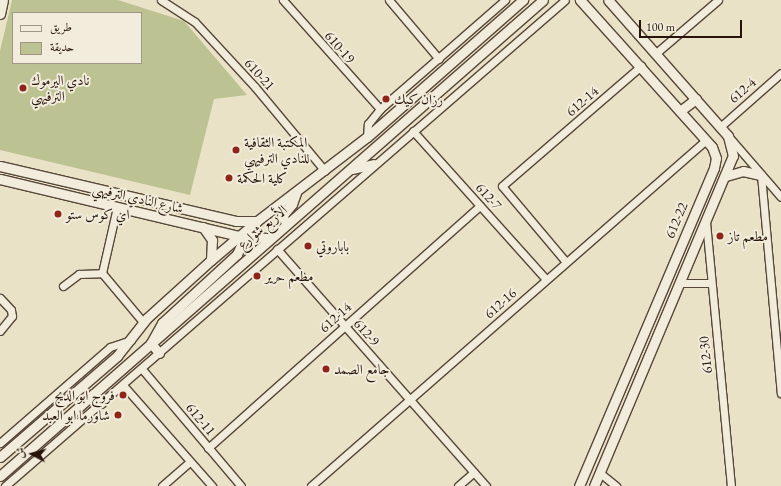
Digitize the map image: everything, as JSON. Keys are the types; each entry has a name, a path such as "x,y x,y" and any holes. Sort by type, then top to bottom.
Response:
{"street":[{"path":"0,14 3,0"},
{"name":"610-19","path":"282,0 380,109"},
{"path":"389,0 439,59"},
{"name":"الأربع شوارع","path":"0,457 131,340 143,322 211,260 257,221 325,171 367,137 523,0"},
{"name":"الأربع شوارع","path":"0,476 543,0"},
{"path":"5,486 160,353 373,164 566,0"},
{"name":"612-22","path":"579,486 714,168 715,154 706,140 642,66 580,0"},
{"name":"612-22","path":"594,486 726,176 733,156 728,136 608,0"},
{"path":"655,54 718,0"},
{"name":"610-21","path":"166,1 195,22 255,87 325,171"},
{"path":"367,137 368,124 380,109 439,59 500,2"},
{"name":"612-14","path":"502,186 642,66"},
{"name":"612-4","path":"720,127 781,73"},
{"path":"680,111 696,99"},
{"name":"612-7","path":"413,131 546,279"},
{"path":"728,136 781,197"},
{"name":"612-16","path":"311,486 706,140"},
{"path":"351,169 373,164"},
{"name":"شارع النادي الترفيهي","path":"0,166 270,238"},
{"path":"726,176 743,171 761,175"},
{"path":"761,175 781,393"},
{"name":"شارع النادي الترفيهي","path":"0,180 203,227 245,231"},
{"name":"612-7","path":"502,186 566,262"},
{"path":"287,224 282,216 292,204 296,192"},
{"name":"612-14","path":"208,448 480,206"},
{"path":"102,273 117,207"},
{"name":"612-30","path":"706,222 710,283 731,486"},
{"path":"203,227 212,240 211,260"},
{"path":"160,353 151,343 167,317 237,254 245,231"},
{"path":"228,246 235,248 237,254"},
{"name":"612-9","path":"277,249 344,327 486,486"},
{"path":"63,286 79,274 102,273"},
{"path":"102,273 143,322"},
{"path":"680,283 710,283"},
{"path":"0,298 11,310 12,316 0,331"},
{"path":"0,443 110,347 131,340"},
{"name":"612-11","path":"142,368 241,486"},
{"path":"123,384 212,486"},
{"path":"93,394 101,403"},
{"path":"162,486 190,462"},
{"path":"458,486 474,472"},
{"path":"600,473 616,486"}],"green space":[{"name":"نادي اليرموك الترفيهي","path":"12,0 118,0 184,21 247,95 214,99 190,195 0,150 0,51"}],"place":[{"name":"نادي اليرموك الترفيهي","path":"23,88"},
{"name":"رزان كيك","path":"386,99"},
{"name":"المكتبة الثقافية للنادي الترفيهي","path":"236,150"},
{"name":"كلية الحكمة","path":"229,178"},
{"name":"اي كوس ستو","path":"58,214"},
{"name":"مطعم تاز","path":"720,236"},
{"name":"باباروتي","path":"308,246"},
{"name":"مطعم حرير","path":"257,276"},
{"name":"جامع الصمد","path":"326,369"},
{"name":"فروج ابو الديج","path":"123,395"},
{"name":"شاورما ابو العبد","path":"118,415"}]}
